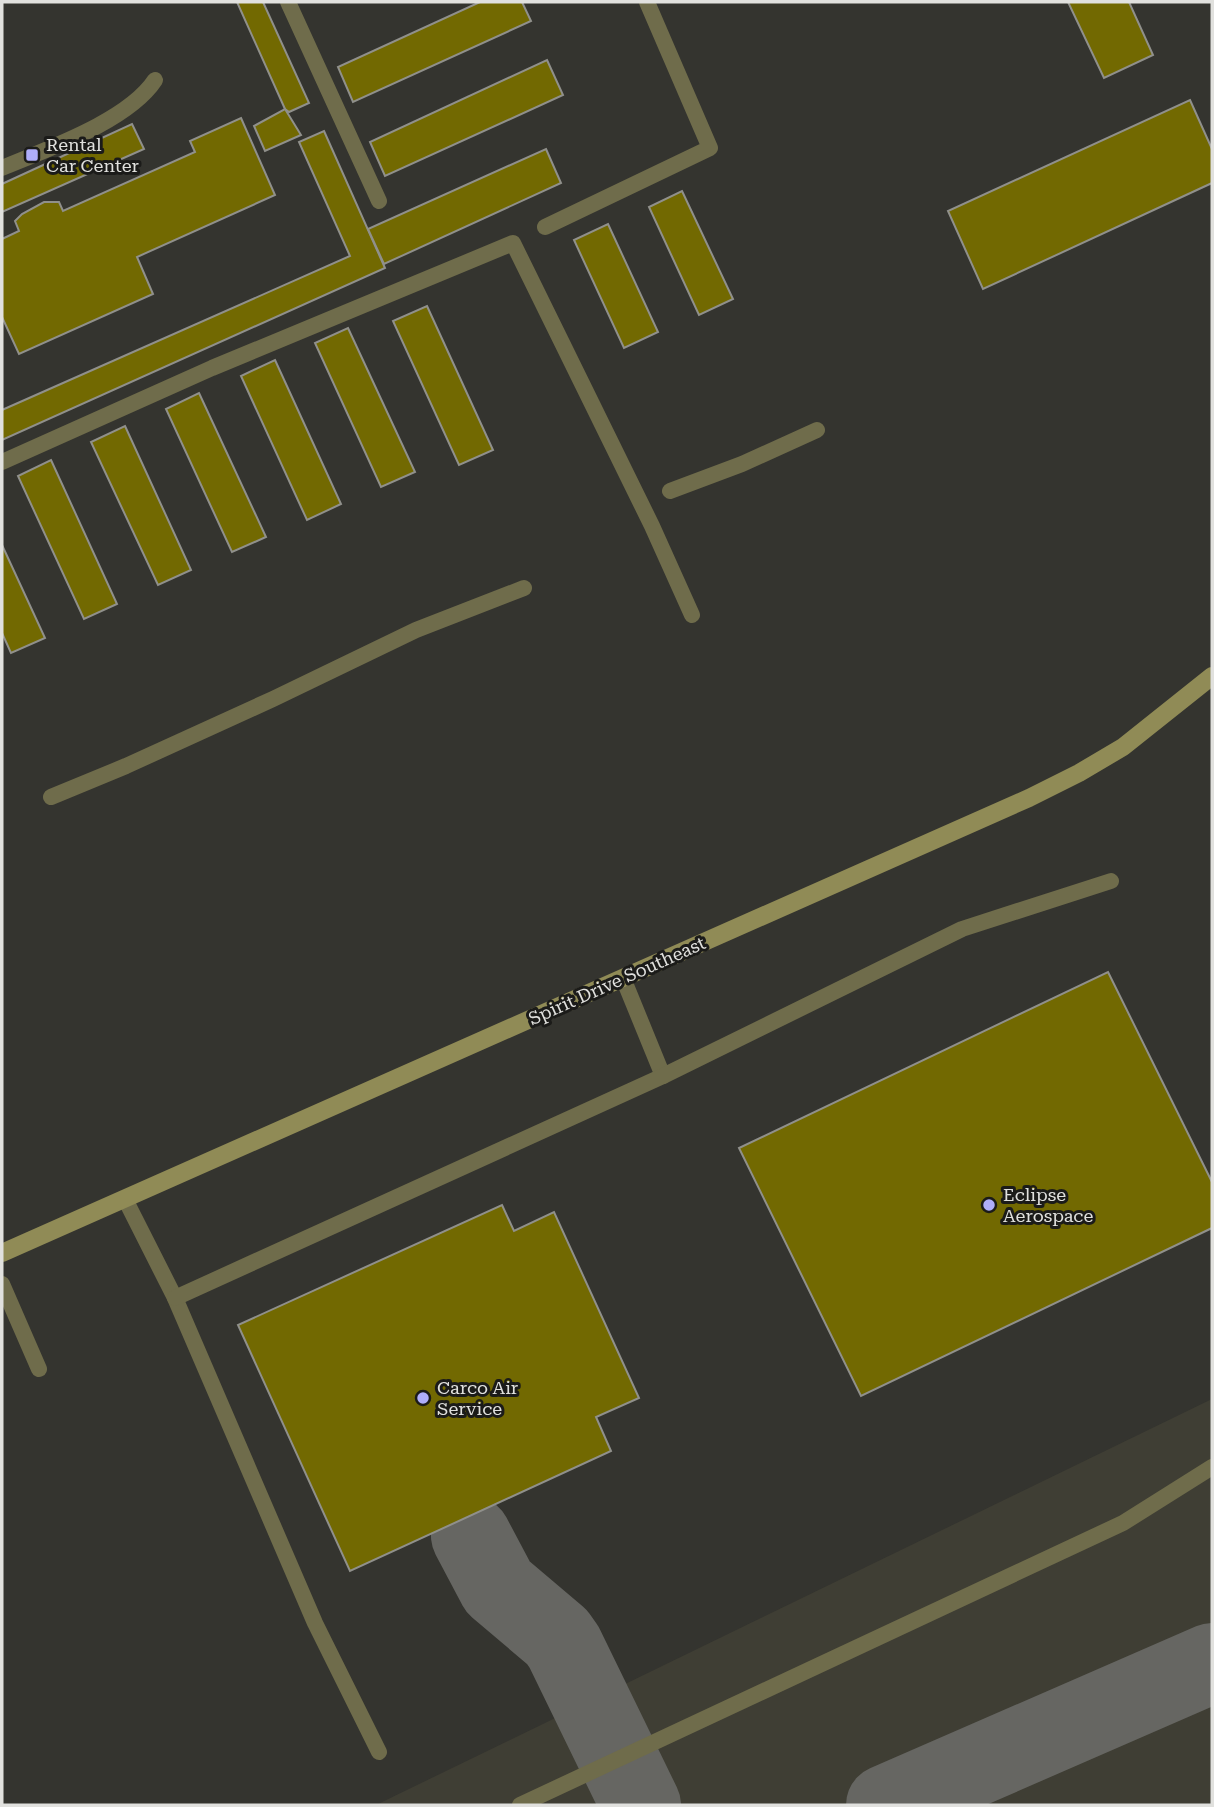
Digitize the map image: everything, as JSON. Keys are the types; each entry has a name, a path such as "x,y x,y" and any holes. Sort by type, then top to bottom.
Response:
{"street":[{"name":"Spirit Drive Southeast","path":"2,1253 1016,804 1079,773 1123,747 1212,676"}],"lane":[{"path":"288,2 379,201"},
{"path":"545,227 710,148 647,2"},
{"path":"2,168 107,120 146,94 155,80"},
{"path":"2,463 212,368 513,243 652,526 692,615"},
{"path":"670,491 742,464 817,430"},
{"path":"51,797 273,699 416,630 524,588"},
{"path":"176,1298 663,1076 962,929 1111,881"},
{"path":"623,978 663,1076"},
{"path":"125,1199 176,1298 315,1623 379,1752"},
{"path":"2,1284 39,1369"},
{"path":"520,1805 1123,1523 1212,1467"}],"shaded area":[{"path":"1212,1399 1212,1805 376,1805"}],"building":[{"path":"237,2 263,2 309,103 289,112 285,109"},
{"path":"480,2 522,2 531,21 353,102 338,67"},
{"path":"1068,2 1129,2 1153,55 1104,78"},
{"path":"547,60 563,95 385,176 370,142"},
{"path":"1190,100 1212,149 1212,183 983,289 948,211"},
{"path":"285,109 301,135 265,151 254,126"},
{"path":"241,118 275,195 137,257 153,294 19,354 2,317 2,239 19,231 15,221 44,202 59,202 63,211 195,152 190,141"},
{"path":"132,124 144,149 2,212 2,184"},
{"path":"324,131 385,268 2,440 2,410 350,256 299,142"},
{"path":"546,149 561,183 384,264 368,229"},
{"path":"682,191 733,299 699,315 649,207"},
{"path":"608,224 658,332 624,348 574,240"},
{"path":"427,306 493,450 459,465 393,321"},
{"path":"348,328 415,472 381,487 315,343"},
{"path":"275,360 341,504 307,520 241,376"},
{"path":"199,393 266,537 232,552 166,409"},
{"path":"125,426 191,570 158,585 91,442"},
{"path":"51,460 117,604 84,619 18,476"},
{"path":"2,545 45,638 11,653 2,633"},
{"name":"Eclipse Aerospace","path":"1108,972 1212,1182 1212,1228 861,1396 739,1148"},
{"path":"502,1205 514,1231 554,1212 639,1398 596,1417 611,1451 350,1571 238,1325"}],"taxiway":[{"path":"471,1536 498,1587 557,1637 564,1647 641,1805"},
{"path":"886,1805 1212,1663"}],"place":[{"name":"Rental Car Center","path":"32,155"},
{"name":"Eclipse Aerospace","path":"989,1205"},
{"name":"Carco Air Service","path":"423,1398"}]}
